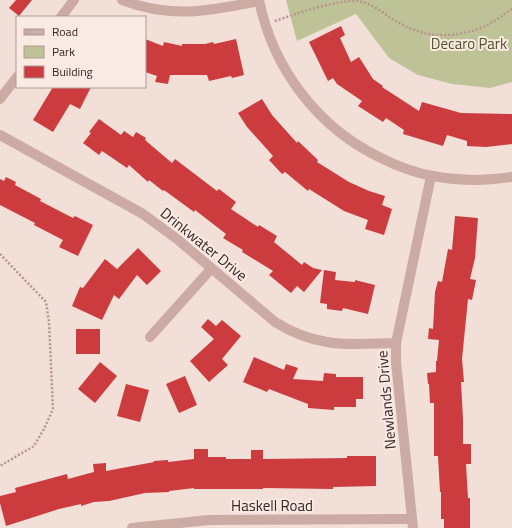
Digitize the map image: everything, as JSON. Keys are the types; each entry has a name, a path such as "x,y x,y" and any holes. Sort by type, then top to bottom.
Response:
{"street":[{"path":"62,16 74,0"},
{"path":"122,0 145,7 183,12 218,9 259,1 272,43 291,79 304,97 332,126 344,136 375,155 392,163 431,176 471,180 512,177"},
{"path":"0,100 16,78"},
{"name":"Drinkwater Drive","path":"0,135 143,214 177,239 275,322 296,334 329,343 396,343"},
{"name":"Newlands Drive","path":"412,523 396,362 396,343 431,176"},
{"path":"150,337 211,269"},
{"name":"Haskell Road","path":"132,528 210,520 412,523"}],"path":[{"path":"266,24 318,6 344,1 359,1 371,5 409,29 423,34 438,36 455,35 478,29 512,9"},
{"path":"0,254 46,302 49,322 53,409 34,446 0,466"}],"green space":[{"name":"Decaro Park","path":"286,0 512,0 512,82 490,88 452,84 418,75 389,58 356,14 297,41"}],"building":[{"path":"16,0 32,0 19,16 9,8"},
{"path":"341,26 345,35 340,38 351,62 359,57 373,79 383,86 382,87 419,111 422,102 461,113 512,114 512,144 486,147 467,146 467,141 447,135 443,146 403,134 404,130 386,118 383,122 358,106 362,101 337,84 333,78 328,81 309,42"},
{"path":"146,39 163,46 164,42 182,46 182,44 205,44 213,42 214,44 236,39 244,75 232,78 231,76 209,81 207,75 170,75 168,84 155,82 157,76 146,72"},
{"path":"52,88 90,88 80,109 70,104 53,132 33,120"},
{"path":"262,99 272,115 297,143 298,141 318,160 317,162 349,182 385,196 382,205 392,209 384,235 365,229 368,220 344,211 309,189 308,191 285,172 282,174 269,160 273,156 247,127 238,113"},
{"path":"99,119 121,135 124,131 133,137 136,132 146,138 145,140 172,163 175,159 217,191 219,189 236,202 231,209 258,227 259,225 277,236 274,242 302,265 304,262 313,268 322,270 304,292 297,286 291,293 269,275 273,271 242,252 243,250 223,238 226,234 195,210 194,212 149,180 148,182 129,165 127,168 102,151 99,155 83,143"},
{"path":"6,177 16,182 15,185 41,199 40,201 73,218 75,216 93,225 78,256 59,247 63,240 34,225 35,223 0,205 0,179 4,181"},
{"path":"455,216 478,218 475,258 470,279 476,280 472,300 468,299 462,359 464,382 461,382 463,444 471,444 471,464 466,464 468,498 470,498 470,528 444,528 444,519 441,519 441,492 438,456 434,456 434,403 430,403 427,373 436,372 439,340 428,339 429,328 433,329 435,292 438,281 442,282 448,249 452,250"},
{"path":"138,248 161,271 147,285 137,275 119,299 114,295 102,320 72,306 80,287 83,288 105,259 117,269"},
{"path":"324,270 336,272 335,280 355,282 355,280 375,285 368,314 343,308 342,311 327,309 327,304 320,303"},
{"path":"208,319 216,326 222,320 241,336 222,359 228,365 209,382 190,361 214,339 201,327"},
{"path":"76,329 100,329 100,354 76,354"},
{"path":"254,357 284,370 286,364 298,368 293,379 323,381 324,373 336,374 336,377 363,377 363,399 356,399 356,407 334,407 334,410 308,408 308,404 269,389 267,392 243,382"},
{"path":"100,362 117,376 95,403 78,389"},
{"path":"185,376 197,405 179,413 166,384"},
{"path":"126,384 149,390 140,422 117,416"},
{"path":"194,449 208,449 208,457 226,457 226,459 251,459 251,450 263,450 263,459 347,458 347,456 376,456 376,486 333,487 333,489 194,488 169,492 145,493 109,501 94,502 81,506 81,504 59,509 6,526 0,503 0,496 16,492 15,488 67,474 68,479 94,472 93,464 106,463 106,471 154,461 168,460 168,462 194,459"}]}
